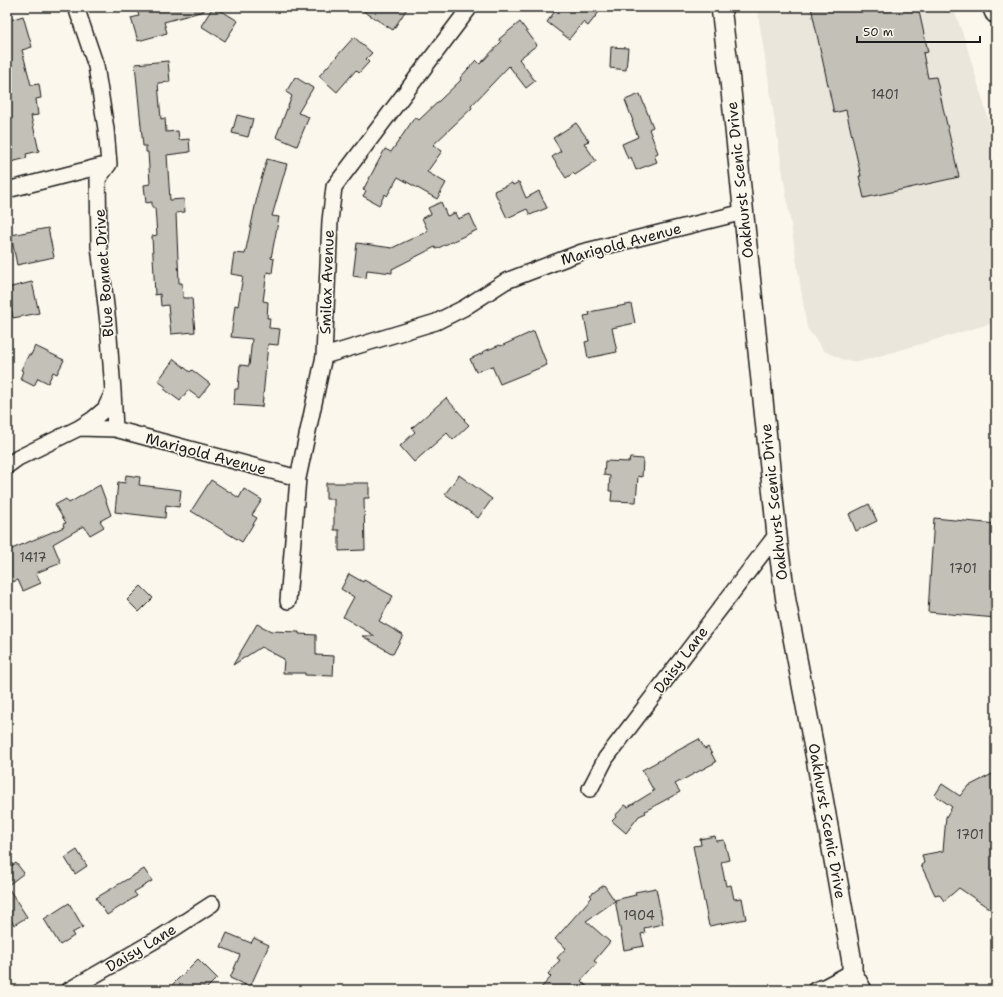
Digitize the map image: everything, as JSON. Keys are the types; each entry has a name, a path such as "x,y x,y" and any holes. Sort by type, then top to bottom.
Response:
{"highway":[{"path":"994,7 996,12"}],"street":[{"path":"7,190 109,164 106,129 96,66 76,7"},
{"name":"Smilax Avenue","path":"288,600 298,478 324,356 330,222 334,187 470,7"},
{"name":"Oakhurst Scenic Drive","path":"721,7 744,212 777,534 786,601 852,962 852,972 862,990"},
{"name":"Blue Bonnet Drive","path":"109,164 98,180 99,246 108,323 115,429"},
{"name":"Marigold Avenue","path":"324,356 436,322 464,308 506,281 582,252 744,212"},
{"path":"7,466 18,458 79,428 93,419 105,409 113,391"},
{"path":"79,428 115,429"},
{"name":"Marigold Avenue","path":"115,429 298,478"},
{"name":"Daisy Lane","path":"590,788 606,758 777,534"},
{"name":"Daisy Lane","path":"69,990 161,937 212,904"},
{"path":"815,990 826,986 852,972"}],"shaded area":[{"path":"757,7 953,7 965,40 996,145 996,322 859,362 844,360 824,351 807,328"}],"building":[{"path":"136,7 203,7 204,11 164,22 167,33 138,41 131,18 139,16"},
{"path":"213,7 238,21 225,41 201,26"},
{"path":"357,7 408,7 393,30"},
{"path":"558,7 603,7 588,26 583,22 569,39 547,22"},
{"path":"811,7 918,7 928,52 923,53 928,78 936,77 959,177 864,198 859,176 861,176 846,110 834,113"},
{"path":"23,16 32,47 22,50 31,85 39,84 41,98 36,99 38,115 31,116 39,151 26,154 27,158 7,163 7,21"},
{"path":"520,22 537,45 519,59 535,81 526,88 509,66 471,106 472,108 433,145 442,151 427,172 446,183 437,199 398,177 387,196 385,194 379,205 363,196 366,191 363,190 385,149 391,152 415,117 419,120 461,80 460,78 476,60 480,64 501,42 499,39"},
{"path":"354,37 372,53 366,59 369,62 359,73 356,70 337,92 319,76"},
{"path":"611,47 628,48 626,70 610,68"},
{"path":"168,61 170,82 158,83 161,119 165,118 166,132 178,131 179,140 189,139 190,152 167,155 170,200 184,199 185,212 176,213 179,283 182,283 183,298 192,298 195,332 171,334 168,305 161,306 160,294 155,295 152,236 157,235 155,208 152,208 152,202 146,203 144,185 150,184 148,152 146,152 146,146 143,146 135,64"},
{"path":"295,77 313,88 298,113 309,117 297,146 276,137 292,96 286,92"},
{"path":"640,94 653,127 649,129 658,153 654,155 657,162 636,170 631,157 628,159 622,144 638,137 625,100"},
{"path":"237,115 253,119 248,137 232,133"},
{"path":"576,123 589,141 584,143 596,161 575,175 573,173 566,178 552,157 561,151 553,138"},
{"path":"267,159 287,164 272,216 279,217 271,258 274,259 272,273 267,272 263,301 268,302 267,318 270,318 269,328 280,329 278,345 268,344 262,407 234,405 235,389 238,389 240,365 249,366 252,339 231,337 235,305 238,306 243,276 231,274 234,253 245,254 256,197"},
{"path":"519,182 526,198 539,191 547,208 530,215 527,209 507,218 494,191 512,183 513,185"},
{"path":"441,202 447,216 455,213 458,219 470,214 477,230 436,249 435,247 392,269 392,273 367,270 366,278 353,276 357,243 392,248 428,231 422,218 431,214 428,208"},
{"path":"48,228 54,257 17,265 11,235"},
{"path":"32,282 39,313 13,318 7,288"},
{"path":"631,304 635,323 612,328 617,352 588,358 585,342 589,341 584,316 590,315 589,312"},
{"path":"534,331 547,365 500,384 492,366 476,372 470,359 483,353 482,352 500,345 501,346"},
{"path":"35,346 64,360 57,374 53,372 48,383 38,378 34,386 20,379 23,371 21,370"},
{"path":"174,359 190,372 192,370 210,384 199,398 188,390 180,401 164,389 166,387 158,381"},
{"path":"446,398 469,425 453,440 447,433 414,462 400,446 415,432 412,428"},
{"path":"630,458 643,459 642,477 638,476 636,502 611,501 612,491 609,491 610,476 604,475 605,461 629,462"},
{"path":"126,475 140,477 139,485 181,490 179,507 166,505 165,518 115,512 118,482 125,483"},
{"path":"459,475 492,499 478,518 445,494"},
{"path":"211,480 239,498 244,489 262,500 252,515 257,518 242,542 191,511"},
{"path":"326,483 369,483 369,498 364,498 365,550 339,551 339,530 334,530 334,499 326,499"},
{"path":"100,485 111,515 100,521 104,527 90,535 84,526 53,544 61,563 36,573 41,583 23,591 18,580 7,584 7,551 64,527 63,524 66,523 55,505 66,499 69,503"},
{"path":"869,504 877,521 856,531 849,514"},
{"path":"934,518 996,524 996,618 928,612"},
{"path":"349,574 363,582 364,580 393,596 379,621 403,635 393,654 362,636 375,636 343,617 354,597 341,589"},
{"path":"141,586 153,598 139,612 127,600"},
{"path":"257,624 271,631 299,632 299,634 316,635 316,655 334,656 333,676 305,675 305,673 283,673 284,659 261,647 233,665"},
{"path":"699,739 705,749 708,747 716,762 675,784 680,792 645,811 646,813 639,816 626,833 612,821 616,817 615,815 625,805 628,807 654,791 642,770"},
{"path":"996,772 996,913 959,888 944,901 939,894 935,895 921,865 924,863 922,855 943,851 946,817 952,807 935,795 942,784 960,796 967,787"},
{"path":"715,836 716,841 724,840 729,860 721,862 726,886 731,885 734,899 742,898 746,919 709,926 693,846 701,845 700,839"},
{"path":"77,850 87,866 75,874 65,858"},
{"path":"16,863 24,873 7,886 7,869"},
{"path":"144,869 152,881 134,892 137,896 107,915 96,898"},
{"path":"604,885 615,901 586,921 610,942 594,961 597,963 581,981 591,990 539,990 551,977 548,974 560,960 557,958 566,948 555,939 592,897 590,895"},
{"path":"7,886 27,917 14,925 7,914"},
{"path":"656,888 663,924 644,928 645,933 641,934 644,946 624,950 615,900 636,895 635,892"},
{"path":"69,903 83,927 72,933 74,936 60,945 44,919"},
{"path":"227,933 251,943 254,938 269,945 250,987 230,978 240,955 221,947"},
{"path":"198,959 217,978 205,990 167,990"}]}
